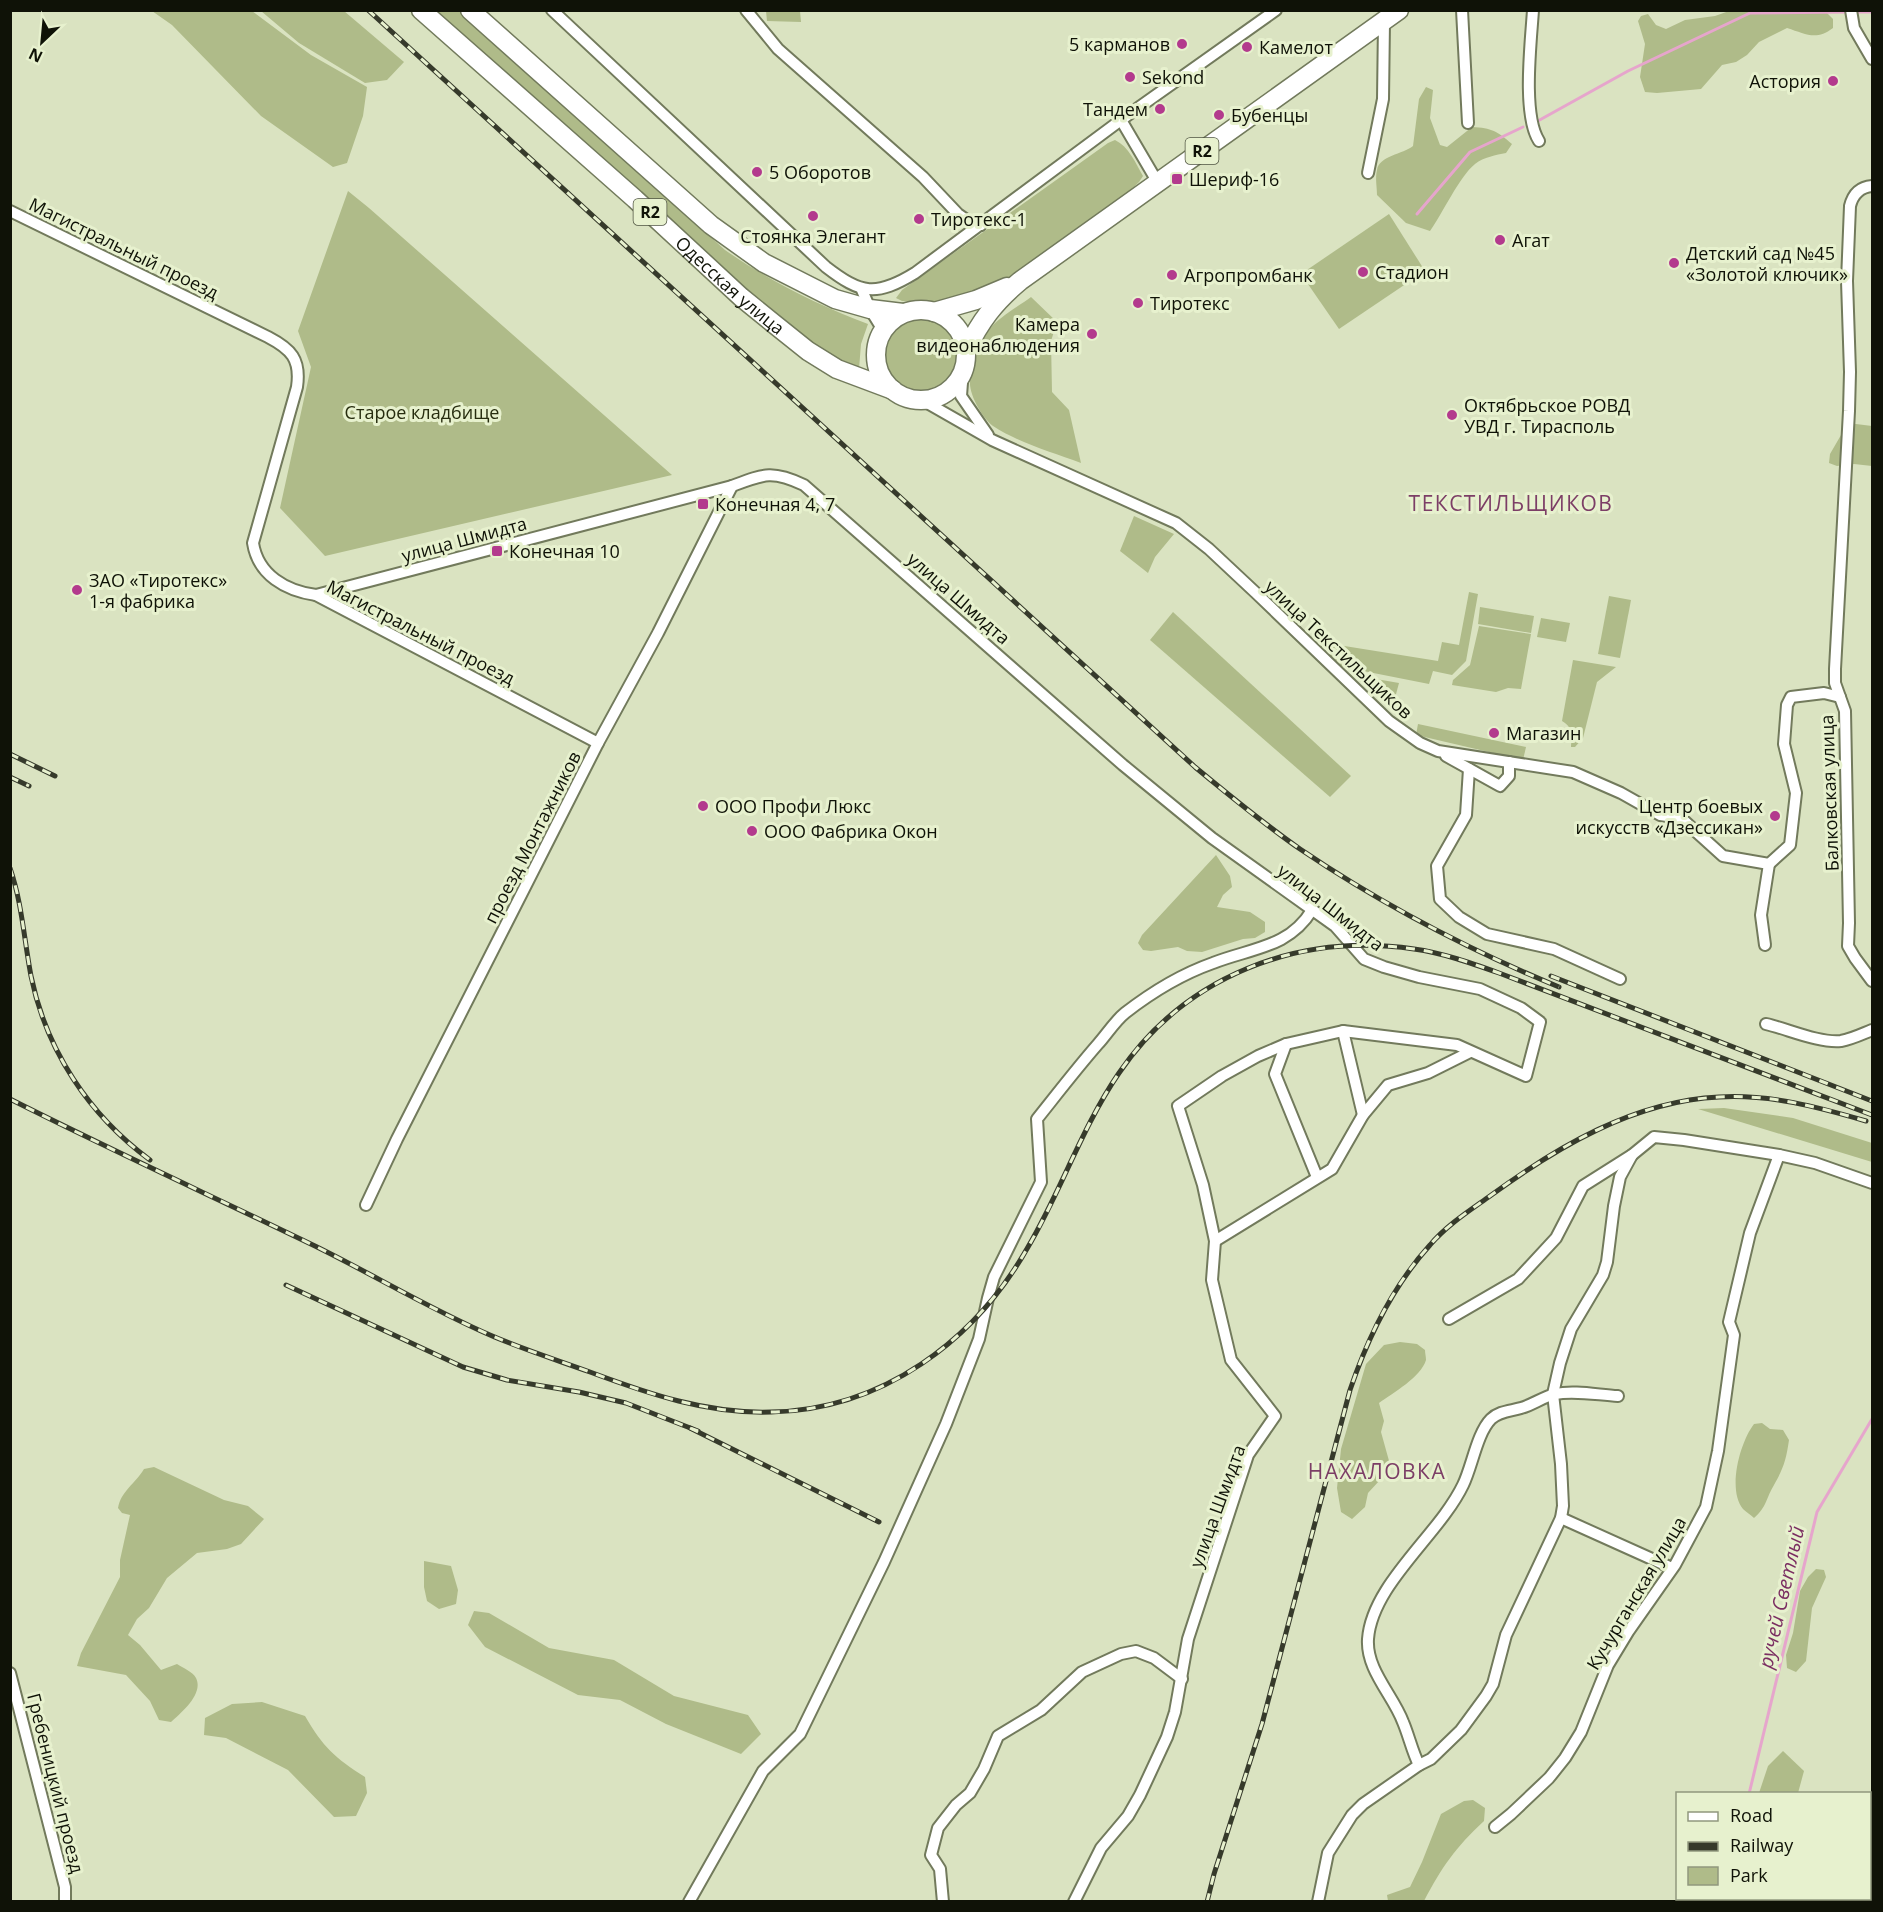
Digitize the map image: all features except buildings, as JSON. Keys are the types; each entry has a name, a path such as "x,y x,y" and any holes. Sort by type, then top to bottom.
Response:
{"main road":[{"name":"Одесская улица","path":"421,10 626,191 741,297 808,351 837,369 893,390"},
{"name":"Одесская улица","path":"470,10 730,240 764,263 835,299 870,309 903,313"},
{"name":"R2","path":"893,390 907,398 922,400 948,391 957,381 976,328 1004,294 1400,10"},
{"name":"R2","path":"903,313 919,310 934,312 976,300 1020,281"},
{"path":"934,312 952,322 963,340 964,360"},
{"path":"893,390 884,381 878,368 877,342 883,330 903,313"}],"street":[{"path":"552,10 826,267 844,281 862,290 884,288 901,282 1121,120 1276,10"},
{"path":"746,10 778,49 923,177 958,214 968,221 981,225"},
{"path":"1461,10 1468,123"},
{"path":"1533,10 1530,100 1534,135 1539,141"},
{"path":"1851,15 1854,28 1872,59"},
{"path":"1368,173 1383,99 1384,21"},
{"path":"1121,120 1158,183"},
{"name":"Балковская улица","path":"1872,186 1863,188 1853,196 1851,206 1847,281 1850,372 1847,461 1835,669 1835,683 1845,711 1848,946 1872,981"},
{"name":"Магистральный проезд","path":"10,210 283,345 290,352 298,367 297,387 253,543 258,562 269,576 286,586 316,595 598,743"},
{"path":"862,290 883,330"},
{"path":"964,360 961,396 992,440"},
{"name":"улица Текстильщиков","path":"922,400 992,440 1176,523 1209,549 1389,721 1420,743 1438,752 1573,772 1621,793 1660,815 1681,818 1723,856 1769,864"},
{"name":"улица Шмидта","path":"316,595 732,486 770,474 786,476 804,485 1123,765 1212,838 1335,926 1370,962 1433,980 1480,989 1515,1005 1540,1022 1526,1076 1458,1045 1342,1031 1286,1044 1258,1056 1222,1076 1178,1106 1203,1185 1215,1241 1212,1280 1231,1360 1275,1416 1248,1455 1188,1639 1175,1713 1167,1737 1140,1795 1128,1816 1101,1848 1074,1902"},
{"name":"проезд Монтажников","path":"366,1205 407,1119 598,743 658,633 732,486"},
{"path":"1765,945 1761,915 1769,864 1790,845 1796,793 1784,744 1786,705 1791,697 1824,693 1840,698"},
{"path":"1438,752 1500,786 1509,776 1509,762"},
{"path":"1469,769 1466,815 1437,866 1440,899 1459,917 1487,934 1554,949 1620,979"},
{"path":"689,1902 763,1771 800,1734 884,1562 946,1424 979,1339 994,1277 1041,1182 1037,1119 1123,1014 1190,972 1285,938 1302,926 1312,910"},
{"path":"1766,1024 1814,1038 1838,1041 1872,1030"},
{"path":"1342,1031 1363,1115"},
{"path":"1286,1044 1275,1074 1317,1177"},
{"path":"1215,1241 1332,1169 1363,1115 1388,1085 1428,1073 1470,1052"},
{"path":"1449,1319 1518,1279 1556,1238 1583,1186 1632,1155 1654,1137 1779,1155 1815,1163 1872,1183"},
{"path":"1318,1902 1328,1853 1343,1826 1363,1804 1431,1759 1461,1730 1493,1684 1506,1635 1561,1518 1563,1506 1561,1464 1553,1394 1571,1329 1604,1275 1620,1177 1632,1155"},
{"name":"Кучурганская улица","path":"1495,1827 1549,1778 1565,1758 1581,1732 1608,1665 1672,1568 1706,1507 1718,1451 1734,1335 1729,1322 1750,1233 1779,1155"},
{"path":"1419,1765 1404,1723 1375,1670 1370,1655 1368,1641 1370,1627 1384,1594 1445,1515 1463,1486 1480,1437 1492,1418 1500,1413 1523,1408 1553,1394 1618,1396"},
{"path":"1561,1518 1672,1568"},
{"path":"943,1902 940,1869 931,1855 938,1828 956,1805 970,1793 984,1769 998,1736 1041,1710 1082,1672 1121,1654 1136,1652 1155,1658 1182,1678"},
{"name":"Гребеницкий проезд","path":"10,1672 65,1887 65,1902"}],"green space":[{"path":"152,11 252,11 311,55 367,87 363,116 347,163 333,167 261,116 172,25"},
{"path":"261,11 344,11 404,62 387,80 365,83 299,43"},
{"path":"433,11 461,11 725,250 758,272 794,291 868,324 861,344 859,369 840,365 757,298 626,187"},
{"path":"766,11 800,11 801,22 767,21"},
{"path":"1729,11 1825,11 1833,19 1833,28 1827,32 1811,35 1787,28 1759,42 1747,55 1736,62 1722,65 1701,89 1645,92 1640,77 1645,44 1638,21 1641,16 1648,14 1656,25 1666,29 1685,20 1715,16"},
{"path":"1426,87 1433,90 1430,118 1440,145 1447,147 1472,127 1494,131 1512,144 1506,153 1482,160 1469,170 1430,231 1406,223 1377,195 1376,179 1377,170 1382,161 1413,146 1419,99"},
{"path":"1115,140 1128,151 1143,176 1111,209 1006,280 965,296 933,302 902,301 896,298 902,290"},
{"name":"Старое кладбище","path":"348,191 672,475 325,556 280,508 311,367 298,331"},
{"name":"Стадион","path":"1389,214 1425,271 1339,329 1301,274"},
{"path":"1031,297 1057,322 1051,341 1052,392 1069,410 1081,463 1025,442 993,426 981,412 970,387 972,370 988,331 1002,317"},
{"path":"921,316 936,319 948,328 957,340 960,355 957,370 948,382 936,391 921,394 906,391 894,382 885,370 882,355 885,340 894,328 906,319"},
{"path":"1848,423 1872,426 1872,466 1854,464 1837,466 1829,463 1830,454"},
{"path":"1134,516 1174,534 1155,557 1148,573 1120,551"},
{"path":"1469,592 1478,594 1466,661 1452,675 1433,671 1429,684 1328,664 1332,644 1438,661 1442,642 1459,645"},
{"path":"1609,596 1631,600 1620,658 1598,654"},
{"path":"1480,607 1534,616 1531,633 1478,624"},
{"path":"1173,612 1351,776 1330,797 1150,640"},
{"path":"1541,618 1570,623 1566,642 1537,637"},
{"path":"1479,626 1531,634 1521,689 1508,688 1496,692 1452,685 1453,680 1470,665"},
{"path":"1573,660 1616,667 1597,682 1583,738 1575,747 1571,747 1570,729 1562,721"},
{"path":"1353,675 1399,683 1392,709"},
{"path":"1418,724 1526,747 1523,760 1416,735"},
{"path":"1216,855 1230,876 1232,887 1223,895 1217,907 1250,912 1265,922 1265,932 1255,938 1243,939 1202,952 1187,951 1178,947 1143,950 1138,943 1142,935"},
{"path":"1724,1108 1793,1118 1872,1143 1872,1162 1698,1109"},
{"path":"1400,1342 1417,1344 1425,1350 1426,1360 1413,1378 1379,1403 1384,1421 1381,1432 1391,1468 1368,1493 1365,1507 1352,1519 1341,1512 1337,1488 1341,1449 1366,1364 1384,1345"},
{"path":"1762,1423 1770,1429 1783,1430 1789,1440 1786,1458 1780,1473 1764,1506 1754,1518 1743,1509 1738,1501 1737,1466 1749,1432 1754,1424"},
{"path":"154,1467 224,1500 248,1506 264,1519 241,1544 227,1549 197,1553 167,1578 149,1608 137,1619 128,1635 140,1645 161,1670 177,1664 196,1678 198,1684 194,1697 171,1722 159,1720 150,1701 126,1675 77,1666 81,1653 120,1577 120,1560 130,1515 122,1513 118,1508 120,1502 125,1492 144,1469"},
{"path":"424,1561 451,1566 458,1590 456,1604 439,1609 427,1601 424,1587"},
{"path":"1816,1569 1824,1570 1826,1577 1812,1608 1806,1661 1796,1672 1787,1668 1786,1655 1793,1633 1800,1591"},
{"path":"474,1611 489,1613 549,1648 614,1660 674,1696 748,1715 761,1734 741,1754 666,1724 620,1700 578,1695 485,1647 468,1625"},
{"path":"262,1702 305,1716 330,1751 365,1777 367,1793 356,1816 334,1817 288,1770 226,1738 204,1735 205,1718 232,1704"},
{"path":"1783,1751 1804,1771 1798,1792 1759,1792 1768,1766"},
{"path":"1473,1800 1485,1808 1484,1821 1450,1858 1424,1901 1388,1901 1387,1895 1410,1887 1441,1814 1464,1801"}],"waterway":[{"path":"1536,122 1628,71 1750,13 1848,12"},
{"path":"1854,12 1872,12"},
{"path":"1417,214 1470,152 1523,127"},
{"name":"ручей Светлый","path":"1749,1792 1817,1512 1872,1419"}],"railway":[{"path":"368,10 1208,778 1330,869 1393,907 1525,973 1559,987"},
{"path":"10,754 55,776"},
{"path":"10,777 29,786"},
{"path":"10,868 17,894 31,976 47,1030 59,1055 89,1102 108,1123 150,1160"},
{"path":"10,1099 315,1246 446,1314 502,1340 634,1388 701,1406 747,1412 812,1408 851,1399 887,1384 921,1364 953,1340 981,1312 1006,1281 1028,1247 1094,1115 1119,1073 1146,1039 1177,1010 1211,987 1248,968 1287,955 1328,948 1371,945 1414,949 1446,956 1499,973 1872,1115"},
{"path":"1551,976 1872,1101"},
{"path":"1207,1902 1262,1724 1350,1390 1382,1313 1416,1261 1451,1225 1542,1160 1598,1130 1657,1107 1688,1100 1719,1097 1757,1098 1812,1106 1866,1121"},
{"path":"286,1285 463,1367 507,1380 579,1392 626,1403 698,1431"},
{"path":"690,1428 879,1522"}],"place":[{"name":"5 карманов","path":"1182,44"},
{"name":"Камелот","path":"1247,47"},
{"name":"Sekond","path":"1130,77"},
{"name":"Астория","path":"1833,81"},
{"name":"Тандем","path":"1160,109"},
{"name":"Бубенцы","path":"1219,115"},
{"name":"5 Оборотов","path":"757,172"},
{"name":"Шериф-16","path":"1177,179"},
{"name":"Стоянка Элегант","path":"813,216"},
{"name":"Тиротекс-1","path":"919,219"},
{"name":"Агат","path":"1500,240"},
{"name":"Детский сад №45 «Золотой ключик»","path":"1674,263"},
{"name":"Стадион","path":"1363,272"},
{"name":"Агропромбанк","path":"1172,275"},
{"name":"Тиротекс","path":"1138,303"},
{"name":"Камера видеонаблюдения","path":"1092,334"},
{"name":"Октябрьское РОВД УВД г. Тирасполь","path":"1452,415"},
{"name":"Конечная 4, 7","path":"703,504"},
{"name":"Конечная 10","path":"497,551"},
{"name":"ЗАО «Тиротекс» 1-я фабрика","path":"77,590"},
{"name":"Магазин","path":"1494,733"},
{"name":"ООО Профи Люкс","path":"703,806"},
{"name":"Центр боевых искусств «Дзессикан»","path":"1775,816"},
{"name":"ООО Фабрика Окон","path":"752,831"}],"district":[{"name":"ТЕКСТИЛЬЩИКОВ","path":"1511,503"},
{"name":"НАХАЛОВКА","path":"1377,1471"}]}
